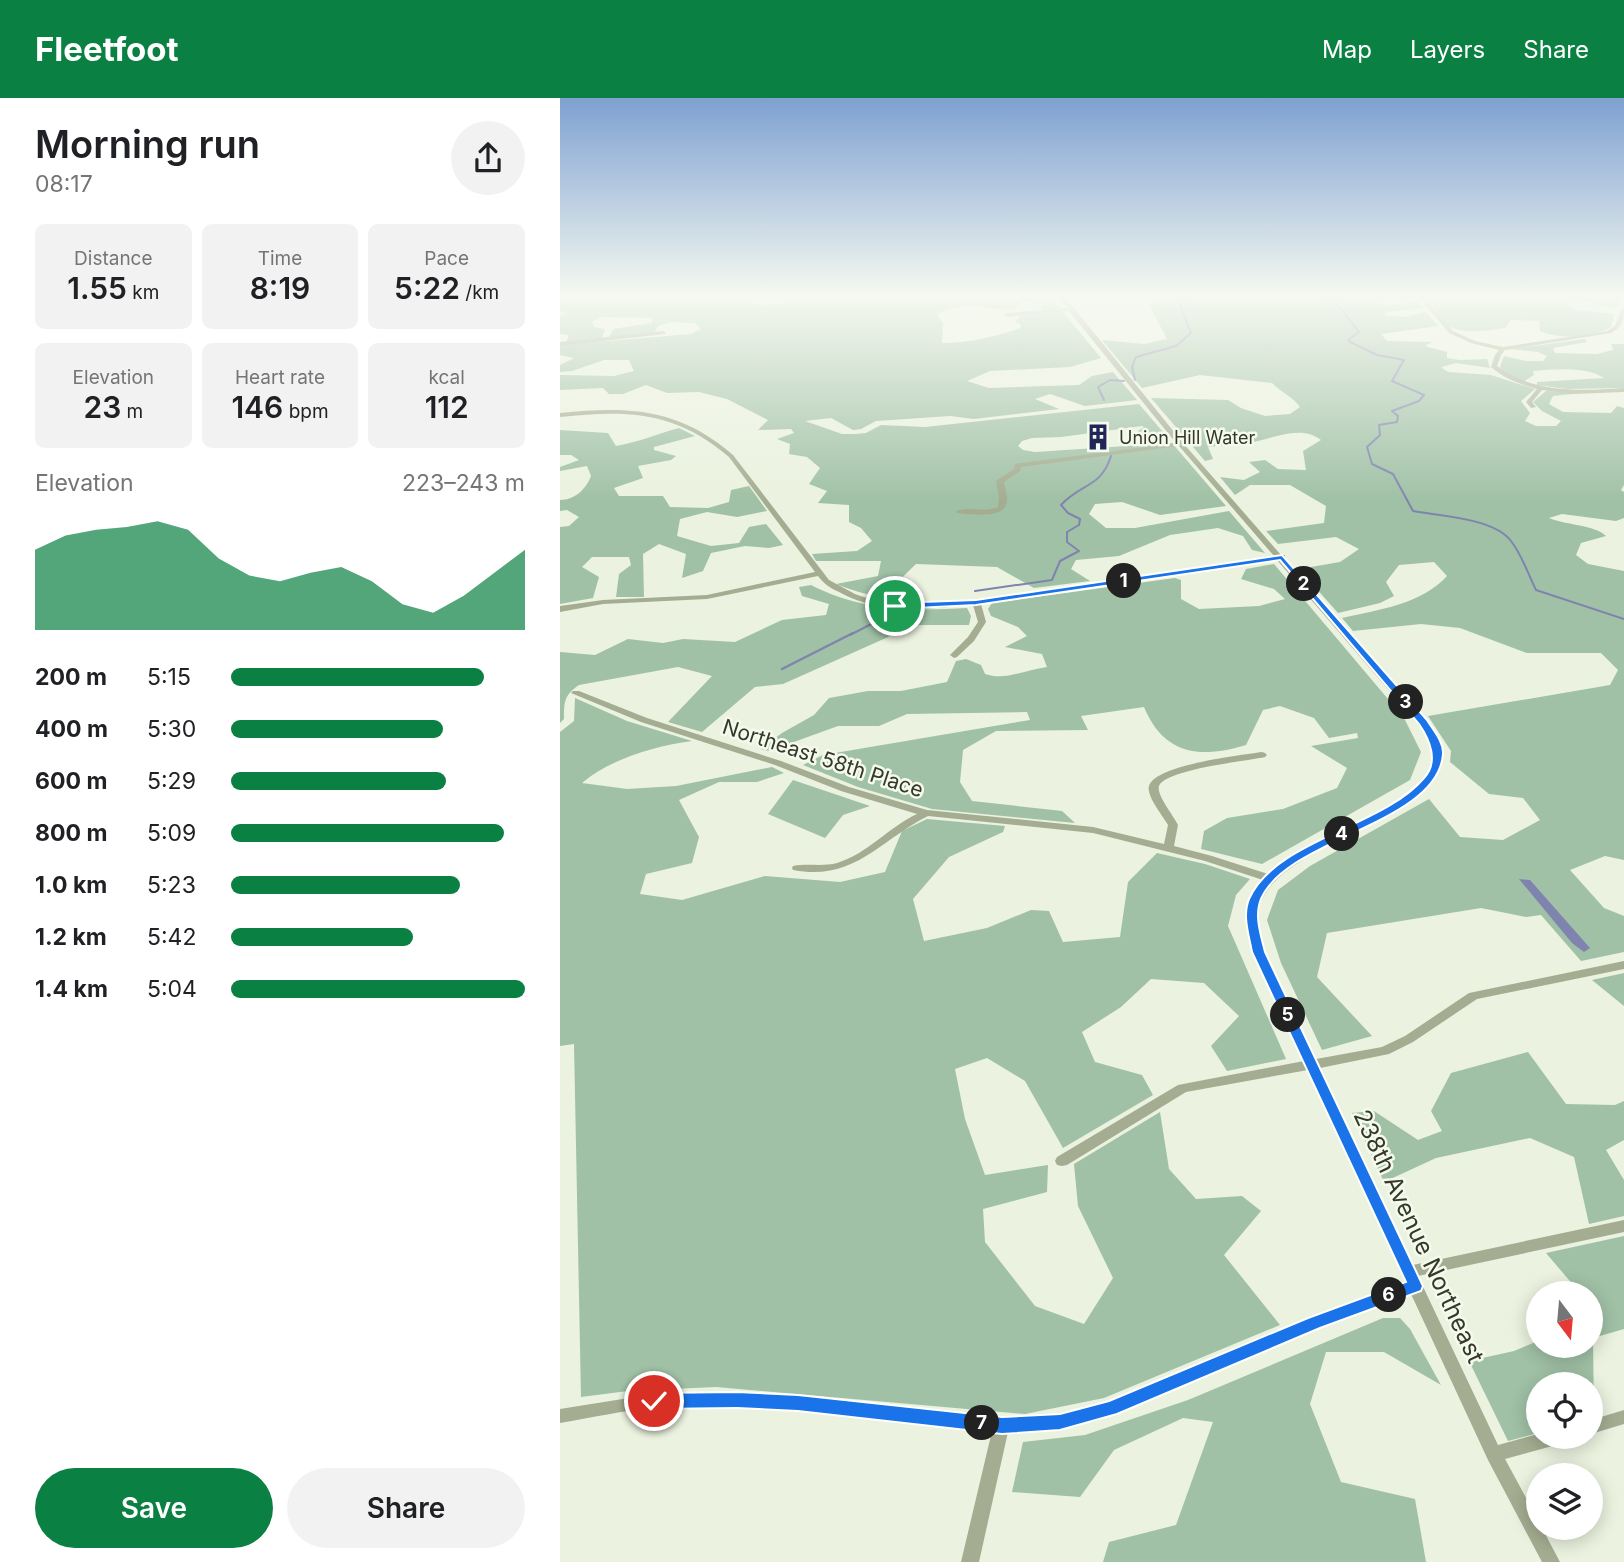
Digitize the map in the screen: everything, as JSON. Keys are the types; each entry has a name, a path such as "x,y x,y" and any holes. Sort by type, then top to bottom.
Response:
{"street":[{"path":"1117,364 1181,444 1430,732 1438,752 1436,767 1424,785 1406,800 1304,854 1269,878"},
{"path":"1495,364 1494,367 1503,376 1541,388 1624,390"},
{"path":"1532,407 1529,402 1541,388"},
{"path":"560,415 612,411 646,413 696,429 732,456 776,512 818,574 837,589 852,596 895,606 976,602 1282,558"},
{"path":"960,511 991,512 1000,508 1003,504 1000,481 1014,474 1018,470 1017,465 1181,444"},
{"path":"560,609 603,602 707,597 818,574"},
{"path":"954,655 971,639 982,622 976,602"},
{"name":"Northeast 58th Place","path":"576,693 644,720 778,763 845,789 926,813 1093,830 1231,864 1269,878"},
{"path":"1168,848 1173,825 1155,793 1154,783 1158,778 1181,770 1262,755"},
{"path":"797,868 812,870 843,866 879,845 899,826 926,813"},
{"name":"238th Avenue Northeast","path":"1269,878 1254,901 1252,927 1259,952 1494,1454 1550,1562"},
{"path":"1062,1161 1183,1088 1385,1051 1409,1039 1473,996 1624,965"},
{"path":"560,1416 654,1401 737,1400 798,1403 1002,1425 1060,1422 1111,1409 1412,1279 1624,1226"},
{"path":"1603,1424 1624,1418"},
{"path":"970,1562 1002,1425"},
{"path":"1494,1454 1526,1445"}],"green space":[{"path":"561,364 591,364 560,372"},
{"path":"631,364 1079,364 990,371 967,381 989,388 1079,385 1092,376 1113,372 1137,400 1085,406 1050,394 1035,399 1059,409 974,419 950,416 876,421 853,430 831,418 805,421 842,434 856,434 866,433 881,425 925,427 1139,404 1163,432 1136,440 1138,431 1144,427 1142,426 1061,437 1032,438 1022,441 1018,446 1023,450 1035,452 1172,443 1226,506 1160,515 1122,502 1095,504 1089,514 1106,528 1135,528 1229,511 1265,553 1252,550 1243,536 1218,528 1170,535 1119,556 1076,560 1071,569 1090,581 1034,588 997,567 916,564 888,590 881,593 873,595 851,590 836,584 878,576 881,561 816,561 812,554 857,551 872,541 861,528 849,522 849,505 818,503 827,491 809,484 820,468 807,457 789,454 790,444 777,439 794,433 791,429 758,430 768,420 727,399 699,392 667,393 646,385 623,394 609,394 603,388 560,390 560,375 614,376 634,371"},
{"path":"1122,364 1451,364 1441,367 1448,372 1491,375 1535,389 1521,401 1530,413 1525,421 1536,426 1556,426 1561,421 1542,411 1533,402 1546,391 1572,392 1553,396 1549,404 1563,412 1611,413 1617,406 1624,408 1624,485 1621,490 1624,492 1624,518 1616,521 1562,514 1549,518 1601,532 1606,536 1581,543 1576,555 1588,564 1624,571 1624,860 1605,856 1570,870 1604,908 1624,916 1624,952 1581,961 1541,915 1526,917 1481,908 1327,933 1317,977 1372,1036 1322,1050 1281,963 1267,920 1278,890 1310,866 1429,799 1460,837 1503,840 1540,820 1523,798 1489,794 1450,762 1451,751 1428,716 1610,685 1618,670 1601,653 1527,653 1460,628 1421,624 1353,631 1342,618 1384,609 1412,599 1437,586 1447,576 1434,562 1399,565 1386,582 1394,596 1380,603 1338,613 1299,569 1340,562 1359,549 1336,537 1278,544 1266,531 1324,523 1326,506 1290,485 1250,485 1235,495 1220,477 1244,480 1260,472 1249,462 1265,460 1278,469 1306,470 1303,451 1321,440 1298,433 1208,447 1213,459 1205,461 1151,398 1228,400 1241,408 1265,416 1290,414 1300,407 1297,403 1272,383 1200,375 1142,388"},
{"path":"1465,364 1489,364 1490,368"},
{"path":"1501,364 1624,364 1624,388 1567,389 1537,385 1537,382 1604,378 1570,369 1533,371 1534,375 1523,382 1508,376 1500,367"},
{"path":"679,428 695,436 654,447 654,450 676,456 671,460 638,466 643,478 614,488 619,496 663,496 670,507 708,508 729,502 731,490 749,486 767,511 737,517 707,512 680,519 677,536 711,546 739,543 749,527 766,524 783,545 769,548 745,546 711,553 703,571 682,578 686,554 659,544 643,554 644,597 616,597 619,574 631,565 629,557 592,557 582,567 599,577 593,598 560,604 560,527 569,526 579,517 567,510 560,511 560,500 579,493 591,476 587,466 560,471 560,467 579,460 571,455 560,455 560,430 608,433 616,446"},
{"path":"1274,564 1404,718 1421,752 1410,780 1262,864 1201,849 1204,831 1227,818 1283,809 1337,788 1347,768 1311,746 1358,738 1357,733 1329,738 1314,718 1280,706 1263,710 1246,745 1199,752 1173,744 1162,735 1144,707 1081,716 1088,730 996,731 963,750 960,782 972,801 1062,811 1075,823 932,809 858,787 803,765 823,755 1030,720 1027,712 907,714 879,726 838,726 769,751 761,749 782,733 814,715 829,698 868,691 901,691 947,682 956,661 966,659 981,665 985,674 993,676 1008,676 1047,667 1042,654 1005,647 1027,636 1018,627 991,616 988,609 992,603 1175,578 1181,580 1181,599 1199,609 1259,606 1285,599 1274,589 1241,579 1246,569"},
{"path":"811,585 849,600 887,607 967,608 971,616 969,625 915,625 783,684 755,687 702,732 668,722 712,676 678,667 579,685 568,696 564,719 560,723 560,652 595,655 628,639 663,643 683,639 735,642 782,620 826,615 829,604 802,596 799,587"},
{"path":"575,698 627,721 692,741 663,746 619,760 582,783 627,789 676,786 772,767 784,773 757,782 719,782 679,800 699,837 692,863 646,874 640,894 682,900 765,876 840,882 885,872 902,831 927,819 1005,826 1003,832 949,857 913,899 924,941 987,928 1031,910 1049,911 1063,942 1120,937 1128,882 1157,853 1205,864 1250,879 1236,895 1228,926 1286,1059 1227,1071 1211,1046 1239,1016 1204,983 1151,979 1121,1007 1082,1032 1095,1062 1142,1075 1153,1095 1063,1148 1025,1081 987,1058 955,1069 965,1119 985,1175 1048,1165 1047,1192 983,1209 985,1242 1035,1306 1084,1324 1113,1278 1078,1206 1074,1164 1160,1112 1169,1169 1196,1199 1242,1196 1261,1211 1224,1255 1280,1325 1104,1398 1025,1414 716,1387 628,1391 581,1397 574,1044 560,1046 560,732 574,721"},
{"path":"793,780 870,806 843,815 825,838 768,814"},
{"path":"1624,973 1624,1006 1592,980"},
{"path":"1528,1052 1566,1104 1615,1105 1624,1101 1624,1140 1606,1150 1624,1180 1624,1216 1589,1224 1574,1157 1530,1138 1436,1158 1384,1182 1352,1113 1374,1111 1418,1140 1442,1131 1431,1111 1451,1073"},
{"path":"1624,1236 1624,1329 1603,1335 1603,1281 1570,1281 1546,1253"},
{"path":"1383,1318 1400,1318 1410,1329 1441,1385 1384,1352 1326,1352 1310,1404 1341,1482 1415,1499 1426,1562 1103,1562 1109,1542 1176,1525 1213,1422 1183,1418 1114,1450 1080,1497 1012,1492 1023,1442 1085,1435 1188,1400"},
{"path":"1526,1346 1526,1358 1593,1358 1593,1372 1526,1372 1526,1436 1508,1441 1469,1361"}],"water":[{"path":"1519,879 1530,880 1590,948 1584,952 1572,943"}],"waterway":[{"path":"1133,364 1135,380"},
{"path":"1402,364 1392,381 1424,395 1419,401 1392,411 1398,416 1397,422 1379,425 1380,435 1367,447 1372,464 1393,474 1413,511 1465,519 1492,527 1503,533 1515,546 1536,590 1624,619"},
{"path":"1104,400 1098,387 1110,380 1124,381"},
{"path":"975,591 1052,580 1060,561 1079,551 1067,542 1067,532 1079,525 1080,519 1068,513 1061,505 1096,480 1111,456"},
{"path":"850,635 879,620"},
{"path":"782,669 853,633"}],"place":[{"name":"Union Hill Water","path":"1098,437"}],"route":[{"path":"654,1401 688,1399 798,1403 1002,1425 1028,1426 1060,1422 1111,1409 1314,1323 1415,1286 1259,952 1251,919 1254,901 1260,890 1269,878 1284,866 1406,800 1431,778 1438,752 1430,732 1282,558 947,606 895,606"}]}
